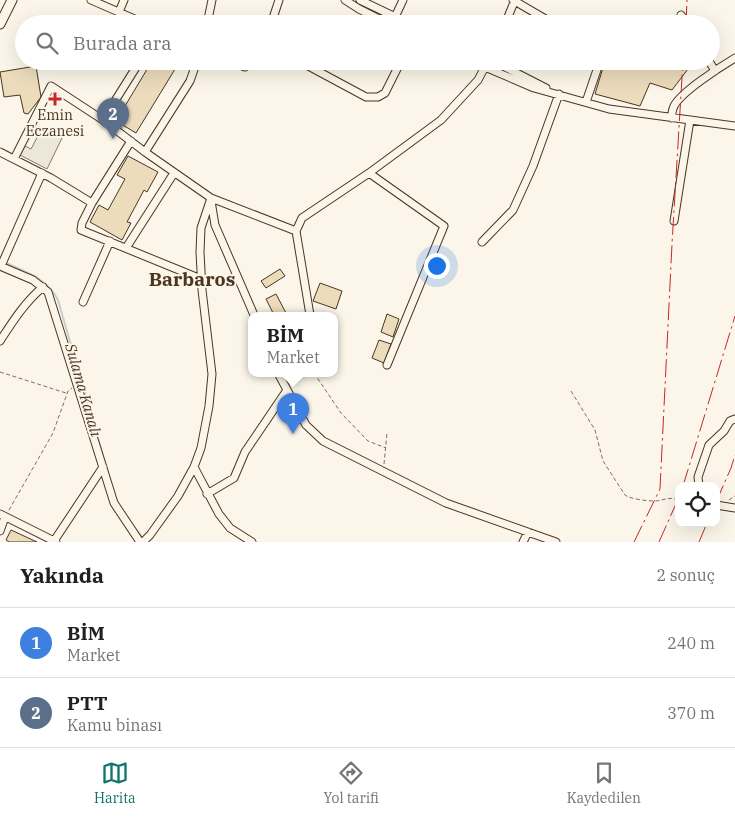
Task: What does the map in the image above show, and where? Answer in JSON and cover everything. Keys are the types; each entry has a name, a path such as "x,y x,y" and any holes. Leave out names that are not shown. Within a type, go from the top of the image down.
{"main road":[{"path":"0,24 12,0"}],"street":[{"path":"91,0 126,15"},
{"path":"119,12 124,0"},
{"path":"208,15 212,0"},
{"path":"274,15 279,0"},
{"path":"345,0 371,15"},
{"path":"360,0 391,15"},
{"path":"396,15 403,0"},
{"path":"508,15 514,0 539,15"},
{"path":"720,68 735,58"},
{"path":"104,120 135,70"},
{"path":"145,152 190,81 194,70"},
{"path":"317,70 370,98 378,98 385,93 396,70"},
{"path":"310,312 296,231 302,218 369,173 441,120 478,80 483,70"},
{"path":"498,70 534,88 609,109 735,126"},
{"path":"511,70 558,94"},
{"path":"586,102 597,70"},
{"path":"671,118 673,107 678,100 715,71"},
{"path":"14,159 51,86 104,120 145,152 211,198 296,231"},
{"path":"482,242 513,210 533,166 558,94"},
{"path":"674,221 690,120"},
{"path":"131,141 92,203 82,223 82,230 201,279"},
{"path":"0,152 42,173 92,203"},
{"path":"42,173 3,260 48,292 114,502 142,542 150,535 178,496 194,467 201,448 209,406 212,374 201,279 200,252 202,228 211,198"},
{"path":"126,248 174,173"},
{"path":"369,173 444,226 387,365"},
{"path":"211,198 216,225 253,312"},
{"path":"83,302 110,241"},
{"path":"0,341 17,314 32,296 43,287"},
{"path":"280,377 306,425 323,441 446,503 528,532 544,540 556,542"},
{"path":"207,494 234,478 246,452 287,390"},
{"path":"699,482 698,477 710,445 724,431 730,421 735,419"},
{"path":"0,531 3,516 55,541 102,467"},
{"path":"194,467 219,514 230,528 252,542"},
{"path":"720,506 735,508"},
{"path":"523,542 528,532"}],"path":[{"path":"0,372 67,394"},
{"path":"317,377 341,413 368,441 386,448"},
{"path":"3,516 53,432 68,391 77,385"},
{"path":"572,391 595,430 597,444 603,461 625,494 630,498 654,501 671,497 675,498"},
{"path":"384,472 387,434"}],"shaded area":[{"path":"42,128 62,138 47,169 20,155 25,146 31,149"}],"building":[{"path":"15,70 37,70 41,97 28,114 24,113 20,95 4,97 0,72"},
{"path":"147,70 174,70 136,133 116,121"},
{"path":"602,70 687,70 672,90 650,83 640,106 595,94"},
{"path":"128,156 158,172 147,192 144,190 127,222 131,223 122,240 90,222 99,205 108,210 125,179 117,175"},
{"path":"280,269 285,276 266,288 261,281"},
{"path":"320,283 342,291 336,309 313,301"},
{"path":"276,294 285,312 272,312 266,299"},
{"path":"387,314 399,319 393,337 381,332"},
{"path":"379,340 391,344 384,363 372,358"},
{"path":"11,530 37,542 9,542 6,540"}],"waterway":[{"name":"Sulama Kanalı","path":"4,262 42,281 58,300 110,480"},
{"name":"Sulama Kanalı","path":"135,528 143,538"}],"power":[{"path":"686,15 687,0"},
{"path":"634,542 660,489 682,70"},
{"path":"684,482 735,316"},
{"path":"720,493 735,455"},
{"path":"659,542 675,506"},
{"path":"699,542 705,527"}],"place":[{"name":"Emin Eczanesi","path":"55,99"},
{"name":"PTT","path":"113,139"},
{"name":"BİM","path":"293,434"}],"district":[{"name":"Barbaros","path":"192,279"}]}
